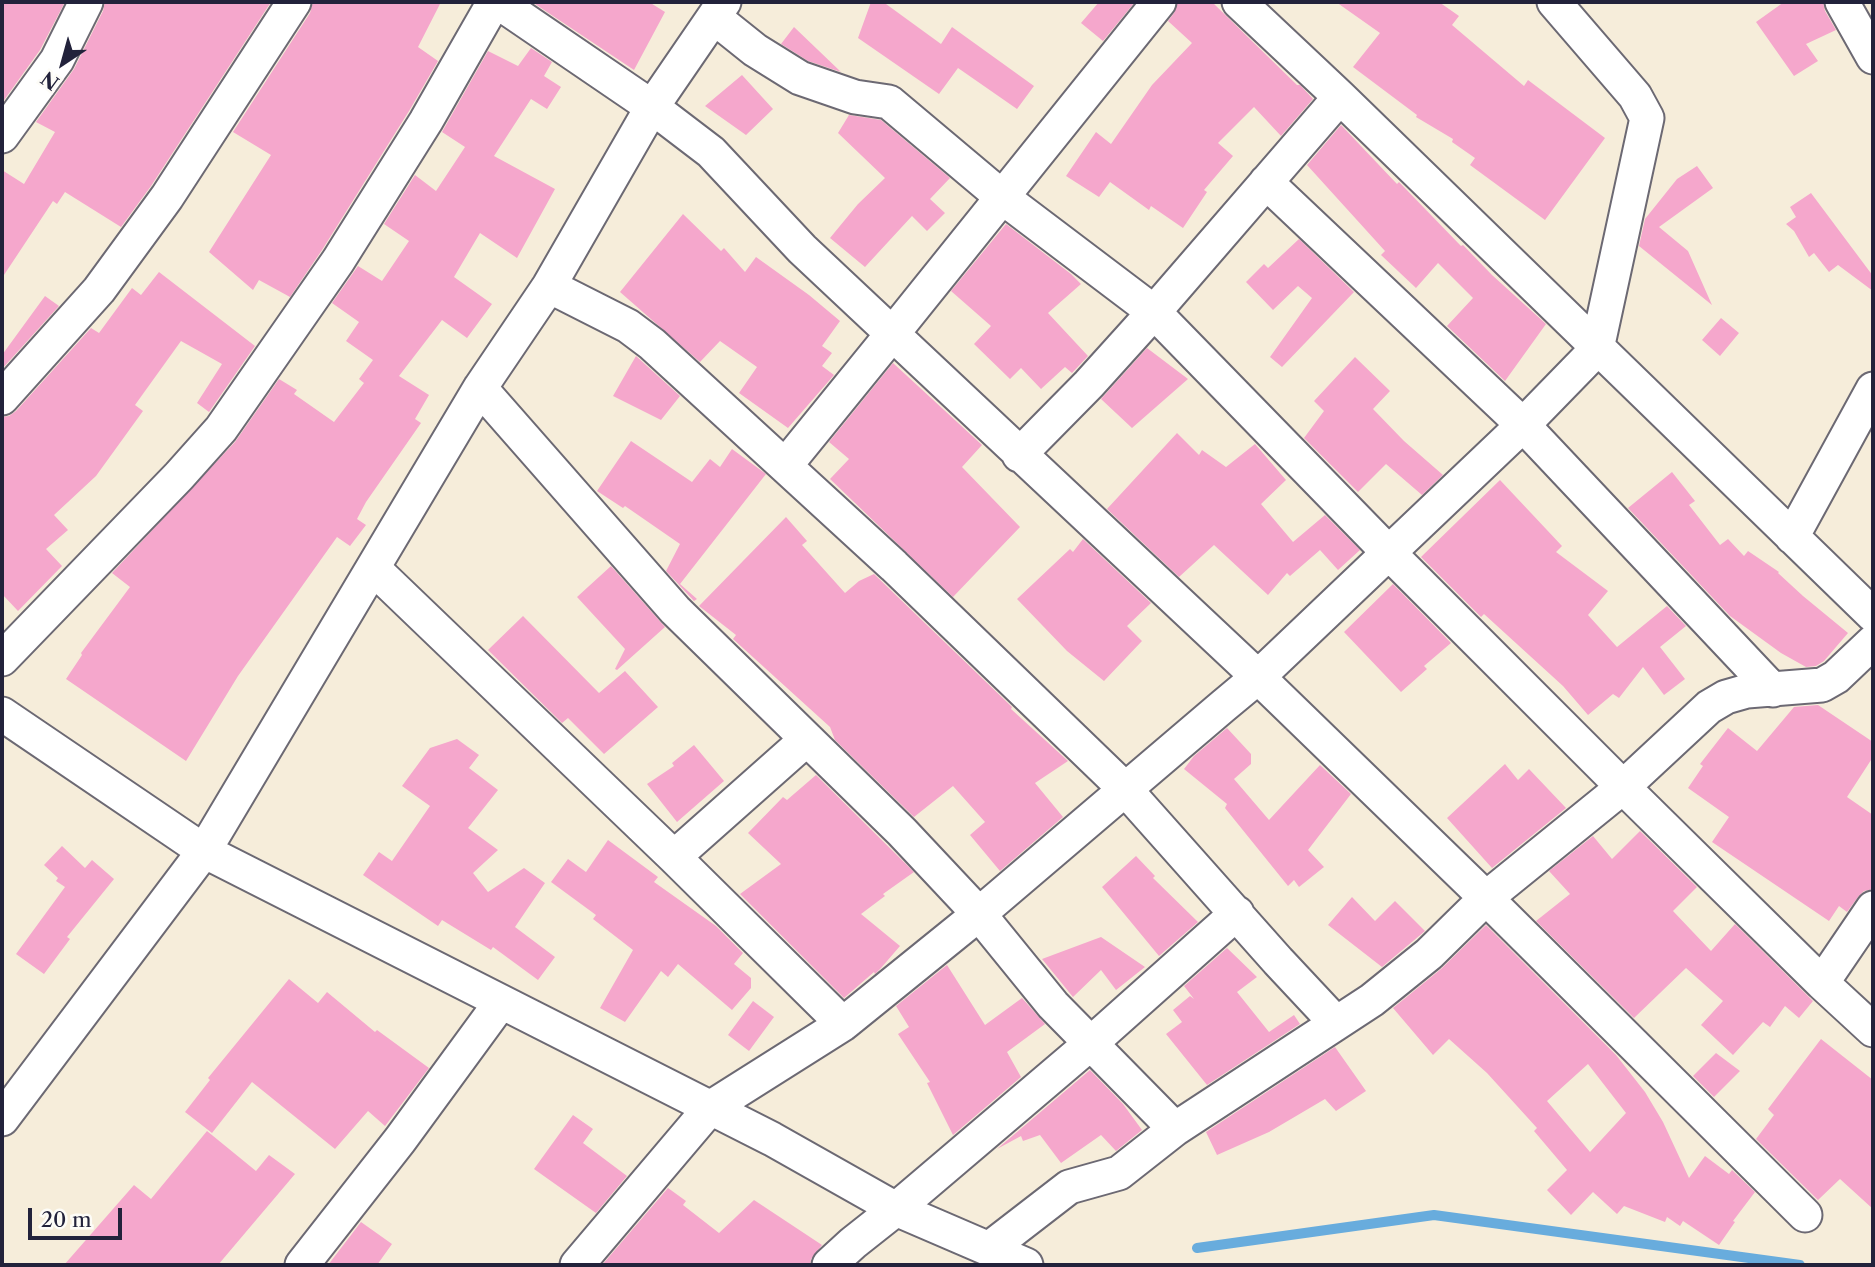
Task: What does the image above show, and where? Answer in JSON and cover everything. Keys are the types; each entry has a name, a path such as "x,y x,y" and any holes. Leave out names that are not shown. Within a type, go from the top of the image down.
{"street":[{"path":"2,136 57,60 86,2"},
{"path":"2,398 99,290 167,197 294,2"},
{"path":"2,659 179,477 221,429 338,261 426,121 496,2 652,107 711,152 802,249 1258,677 1486,898 1805,1215"},
{"path":"785,466 1158,2"},
{"path":"1239,2 1873,615"},
{"path":"577,1265 710,1108 843,1024 979,914 1258,677 1523,425 1597,349 1647,118 1635,96 1554,2"},
{"path":"1842,2 1873,57"},
{"path":"2,1119 204,851 480,388 549,286 652,107 720,10 755,50 800,78 855,97 889,102 1002,197 1154,312 1623,788 1873,1030"},
{"path":"1019,455 1089,384 1154,312 1340,97"},
{"path":"1266,182 1523,425 1773,690"},
{"path":"549,286 628,326 652,344 894,566 1125,789 1336,1023"},
{"path":"480,388 675,610 902,832 979,914 1053,1005 1175,1129"},
{"path":"1792,537 1873,389"},
{"path":"373,568 674,857 843,1024"},
{"path":"990,1248 1069,1187 1119,1173 1175,1129 1372,1000 1429,954 1486,898 1623,788 1709,707 1726,697 1747,691 1822,685 1836,677 1873,642"},
{"path":"2,714 204,851 772,1139 896,1209 1026,1265"},
{"path":"674,857 807,739"},
{"path":"1822,983 1873,908"},
{"path":"829,1265 1090,1044 1237,913"},
{"path":"302,1265 400,1140 501,1002"}],"building":[{"path":"2,2 65,2 40,50 2,103"},
{"path":"105,2 271,2 151,186 121,227 65,192 57,204 53,201 2,278 2,170 24,184 55,132 36,122 74,69"},
{"path":"313,2 441,2 418,47 438,61 322,250 290,297 259,280 253,290 209,252 271,155 233,132 310,13"},
{"path":"532,2 649,2 665,12 634,70"},
{"path":"871,2 886,4 941,44 952,27 1034,86 1017,109 958,68 939,94 858,38"},
{"path":"1099,2 1135,2 1103,41 1081,23"},
{"path":"1178,2 1212,2 1313,99 1281,136 1254,107 1218,143 1233,156 1204,190 1207,192 1183,228 1151,206 1149,210 1110,182 1099,197 1066,176 1096,132 1111,144 1152,85 1192,43 1168,21"},
{"path":"1336,2 1439,2 1459,16 1452,25 1524,86 1528,80 1605,138 1545,220 1470,165 1475,158 1452,142 1453,139 1416,117 1417,115 1353,67 1380,33"},
{"path":"1784,2 1823,2 1836,30 1806,44 1818,61 1794,76 1756,22"},
{"path":"794,27 841,72 808,61 781,44"},
{"path":"531,48 552,62 544,76 561,87 547,109 531,99 494,156 555,189 517,258 480,233 454,277 492,304 467,338 442,320 399,376 429,395 415,419 421,423 357,519 366,525 350,546 337,537 238,676 186,761 66,679 81,653 130,587 112,573 235,442 279,379 297,390 294,394 334,422 364,383 359,379 373,360 346,341 359,322 332,303 358,266 382,281 409,241 384,224 415,175 436,191 465,147 442,132 488,51 518,66"},
{"path":"742,75 773,109 746,135 705,106"},
{"path":"849,115 881,120 950,178 930,199 945,213 927,231 912,216 865,267 830,238 858,204 885,178 838,133"},
{"path":"1341,125 1397,184 1399,182 1461,246 1546,324 1505,381 1447,326 1473,298 1438,263 1416,288 1381,255 1385,251 1307,165"},
{"path":"1697,166 1713,188 1659,227 1688,251 1712,305 1639,246 1645,219 1677,179"},
{"path":"1811,193 1873,276 1873,291 1838,265 1829,272 1814,253 1809,257 1794,231 1786,224 1796,217 1790,207"},
{"path":"683,214 721,251 724,248 745,272 756,257 840,321 822,346 832,353 822,366 834,375 788,428 739,393 757,367 720,341 700,362 620,292"},
{"path":"1006,224 1081,284 1048,313 1088,356 1072,373 1065,367 1041,389 1021,368 1010,379 974,344 991,326 951,291"},
{"path":"1299,239 1354,292 1282,367 1270,357 1312,298 1298,286 1273,310 1246,282 1264,264 1268,268"},
{"path":"159,272 255,346 209,412 197,403 222,364 181,341 135,405 143,411 96,476 54,515 68,530 46,549 62,566 18,611 2,594 2,417 16,411 91,328 99,333 132,288 141,295"},
{"path":"45,296 59,306 2,369 2,355"},
{"path":"1721,318 1739,333 1720,356 1702,340"},
{"path":"1147,348 1188,379 1132,428 1101,399"},
{"path":"636,356 680,396 661,420 613,396"},
{"path":"1355,357 1390,391 1373,409 1443,475 1422,495 1386,464 1358,492 1304,438 1324,411 1314,401"},
{"path":"893,363 982,445 962,467 1020,527 953,597 830,479 849,459 829,442"},
{"path":"1177,433 1199,455 1202,450 1226,467 1255,444 1286,480 1261,504 1293,542 1325,515 1360,550 1338,570 1320,550 1290,576 1287,573 1268,595 1214,545 1179,577 1107,509"},
{"path":"631,441 692,482 710,459 720,467 732,449 766,474 680,584 697,599 694,601 666,571 680,544 625,506 623,508 597,491"},
{"path":"1672,472 1695,501 1689,505 1720,545 1728,539 1744,556 1748,551 1779,572 1848,633 1824,661 1816,666 1806,667 1781,653 1730,616 1628,508"},
{"path":"1500,480 1562,546 1556,552 1608,591 1588,615 1617,647 1667,606 1686,626 1660,647 1685,679 1664,695 1643,667 1619,698 1613,694 1588,715 1563,686 1484,614 1481,617 1421,557"},
{"path":"786,517 807,541 802,545 845,593 859,581 874,574 1012,707 1011,709 1068,761 1035,783 1063,817 1000,871 970,835 985,822 953,786 914,817 835,740 830,727 733,639 736,635 699,606"},
{"path":"1083,539 1151,603 1127,626 1142,641 1104,681 1067,651 1017,599 1070,549 1073,552"},
{"path":"611,566 665,627 617,670 615,669 625,649 577,597"},
{"path":"1393,584 1451,643 1424,666 1427,669 1401,692 1344,632"},
{"path":"523,616 599,693 625,671 658,707 604,754 568,718 562,723 488,650"},
{"path":"1818,705 1873,742 1873,757 1847,797 1873,815 1873,889 1864,891 1847,912 1839,906 1829,921 1712,842 1729,817 1688,788 1703,766 1700,764 1728,728 1757,751 1794,707"},
{"path":"1227,728 1251,754 1251,764 1234,779 1269,820 1320,765 1351,794 1308,850 1324,867 1299,887 1294,880 1288,886 1225,808 1227,804 1184,769 1194,756"},
{"path":"457,739 479,755 469,768 498,790 468,828 498,850 473,873 488,892 524,868 545,883 515,927 555,957 538,980 493,947 491,950 442,920 438,926 363,875 379,852 392,861 430,806 402,786 430,748"},
{"path":"694,745 724,781 677,822 647,784 674,766 672,763"},
{"path":"1505,764 1518,780 1529,769 1566,808 1492,868 1447,818"},
{"path":"816,775 914,872 861,914 900,946 875,974 874,972 844,998 740,894 781,864 748,833 783,797 787,800"},
{"path":"1640,831 1697,887 1673,911 1711,951 1735,924 1813,1001 1799,1018 1785,1006 1770,1027 1763,1022 1733,1055 1701,1025 1723,1001 1686,968 1634,1018 1536,921 1570,894 1549,871 1593,836 1612,859"},
{"path":"608,840 658,877 654,882 716,926 743,953 734,964 751,978 751,988 732,1010 678,964 668,977 661,971 625,1022 600,1008 633,950 593,919 596,915 551,882 568,859 586,872"},
{"path":"62,846 85,868 92,860 114,879 67,937 70,939 44,974 16,954 65,887 56,881 58,878 44,865"},
{"path":"1136,856 1155,876 1153,878 1198,922 1159,956 1102,887"},
{"path":"1352,897 1375,921 1395,901 1425,931 1382,967 1328,925"},
{"path":"1486,925 1616,1055 1645,1092 1663,1122 1689,1178 1705,1156 1729,1174 1732,1170 1755,1192 1719,1245 1683,1221 1680,1226 1667,1217 1665,1222 1624,1206 1617,1214 1593,1192 1571,1215 1547,1190 1567,1170 1534,1131 1537,1128 1487,1073 1449,1039 1433,1055 1393,1008 1441,969","holes":["1588,1064 1626,1113 1590,1152 1547,1101"]},
{"path":"1101,937 1145,967 1116,990 1101,970 1073,997 1042,959"},
{"path":"1227,948 1257,977 1237,992 1269,1032 1294,1015 1300,1024 1207,1085 1166,1034 1182,1022 1173,1010 1190,996 1194,999 1184,986"},
{"path":"947,965 985,1025 1022,998 1045,1024 1007,1052 1021,1077 953,1135 927,1083 930,1082 898,1034 909,1027 896,1006"},
{"path":"289,979 318,1003 327,992 375,1032 377,1030 429,1068 385,1126 368,1111 335,1149 252,1082 212,1133 185,1112 210,1080 208,1078"},
{"path":"753,1001 774,1017 749,1051 728,1035"},
{"path":"1821,1039 1873,1080 1873,1209 1840,1179 1818,1200 1756,1139 1774,1115 1768,1109"},
{"path":"1335,1047 1366,1091 1336,1111 1325,1099 1269,1132 1217,1155 1206,1132"},
{"path":"1716,1053 1740,1071 1714,1097 1693,1076"},
{"path":"1090,1070 1123,1104 1142,1130 1116,1151 1101,1135 1061,1163 1040,1135 1023,1141 1021,1136 997,1149"},
{"path":"573,1115 593,1129 583,1143 627,1176 596,1213 534,1169"},
{"path":"207,1131 256,1171 269,1155 295,1174 218,1265 64,1265 134,1185 151,1199"},
{"path":"668,1188 686,1201 683,1205 719,1233 754,1200 822,1245 811,1259 810,1265 602,1265"},
{"path":"361,1222 392,1244 377,1265 328,1265"}],"waterway":[{"path":"1197,1248 1434,1215 1800,1265"}]}
